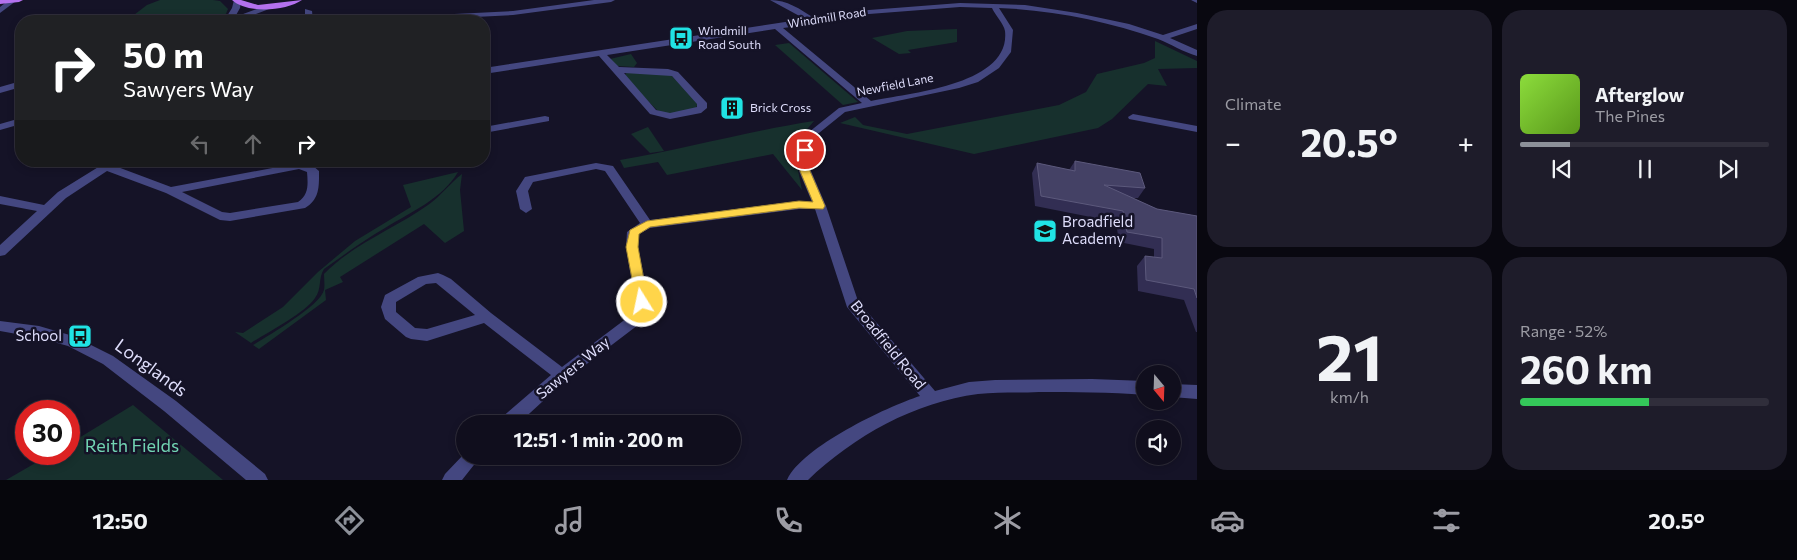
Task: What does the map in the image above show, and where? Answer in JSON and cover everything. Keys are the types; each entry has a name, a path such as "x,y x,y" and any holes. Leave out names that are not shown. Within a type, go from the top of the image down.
{"main road":[{"path":"0,2 15,0"},
{"path":"236,0 248,6 273,6 298,0"}],"street":[{"path":"0,11 15,0"},
{"path":"232,15 236,8 236,0"},
{"path":"473,15 513,13 611,0"},
{"path":"774,0 797,10 814,22"},
{"path":"908,0 918,7"},
{"path":"247,15 273,6"},
{"name":"Windmill Road","path":"490,70 776,26 814,22 869,12 918,7 994,6 1077,15 1126,26 1164,38 1197,53"},
{"name":"Newfield Lane","path":"820,206 805,171 805,150 809,136 842,110 956,86 975,80 996,66 1007,52 1009,30 994,6"},
{"path":"308,11 308,15"},
{"path":"776,26 868,103"},
{"path":"1164,38 1197,26"},
{"path":"602,54 653,112 670,116 698,111 702,108 702,103 675,74 668,72 617,70"},
{"path":"0,90 15,86"},
{"path":"1176,113 1183,126"},
{"path":"490,129 545,118"},
{"path":"1133,118 1197,129"},
{"path":"0,126 15,122"},
{"path":"526,209 522,190 529,179 596,166 609,168 647,224 799,204 820,206"},
{"path":"0,252 62,195 107,167"},
{"path":"118,167 220,216 241,217 301,205 307,202 313,193 313,171 304,167"},
{"path":"170,191 294,167"},
{"path":"0,200 46,209"},
{"name":"Broadfield Road","path":"820,206 852,303 931,398"},
{"name":"Sawyers Way","path":"516,415 562,375 633,321 642,302 632,247 634,232 647,224"},
{"path":"486,316 427,335 411,334 390,314 388,307 390,299 401,291 423,280 438,278 446,282 486,316 562,375"},
{"name":"Longlands","path":"0,326 39,332 73,342 108,360 170,406 259,480"},
{"name":"Broadfield Road","path":"796,480 811,464 864,427 931,398 991,386 1080,385 1136,388"},
{"path":"1181,391 1197,392"},
{"path":"451,480 465,465"}],"green space":[{"path":"160,0 213,0 220,1 228,9 225,15 134,15 147,5"},
{"path":"957,29 957,42 908,50 911,53 899,54 872,38 907,31"},
{"path":"1155,41 1197,61 1197,68 1158,69 1167,86 1148,84 1112,119 1098,128 974,154 840,123 855,117 863,125 907,134 1059,105 1086,92 1097,74 1144,63 1155,58"},
{"path":"789,43 858,102 843,105 775,45"},
{"path":"631,54 637,63 634,67 617,66 610,59"},
{"path":"627,72 671,75 698,103 696,108 664,114 657,110 624,77"},
{"path":"814,121 793,146 802,190 773,154 667,175 658,162 624,168 620,160 765,130"},
{"path":"648,127 664,151 650,153 631,134"},
{"path":"458,172 444,190 435,197 369,238 324,269 317,295 310,304 295,316 251,343 235,332 243,333 283,307 318,272 355,241 411,207 403,185"},
{"path":"462,174 460,190 464,231 445,243 424,224 340,277 343,282 325,290 326,300 259,349 253,345 293,320 320,297 324,290 324,274 335,263 361,245 428,205"},
{"name":"Reith Fields","path":"133,405 223,480 6,480 32,465 80,465 80,437"}],"building":[{"path":"1075,161 1140,173 1145,188 1104,185 1157,209 1197,216 1197,298 1194,289 1146,280 1145,256 1162,258 1162,238 1127,232 1123,211 1041,196 1037,163 1075,171"}],"place":[{"name":"Windmill Road South","path":"681,38"},
{"name":"Brick Cross","path":"732,108"},
{"name":"Broadfield Academy","path":"1045,231"},
{"name":"School","path":"80,336"}],"route":[{"path":"642,302 632,247 634,232 647,224 799,204 820,206 805,171 805,150"}]}
